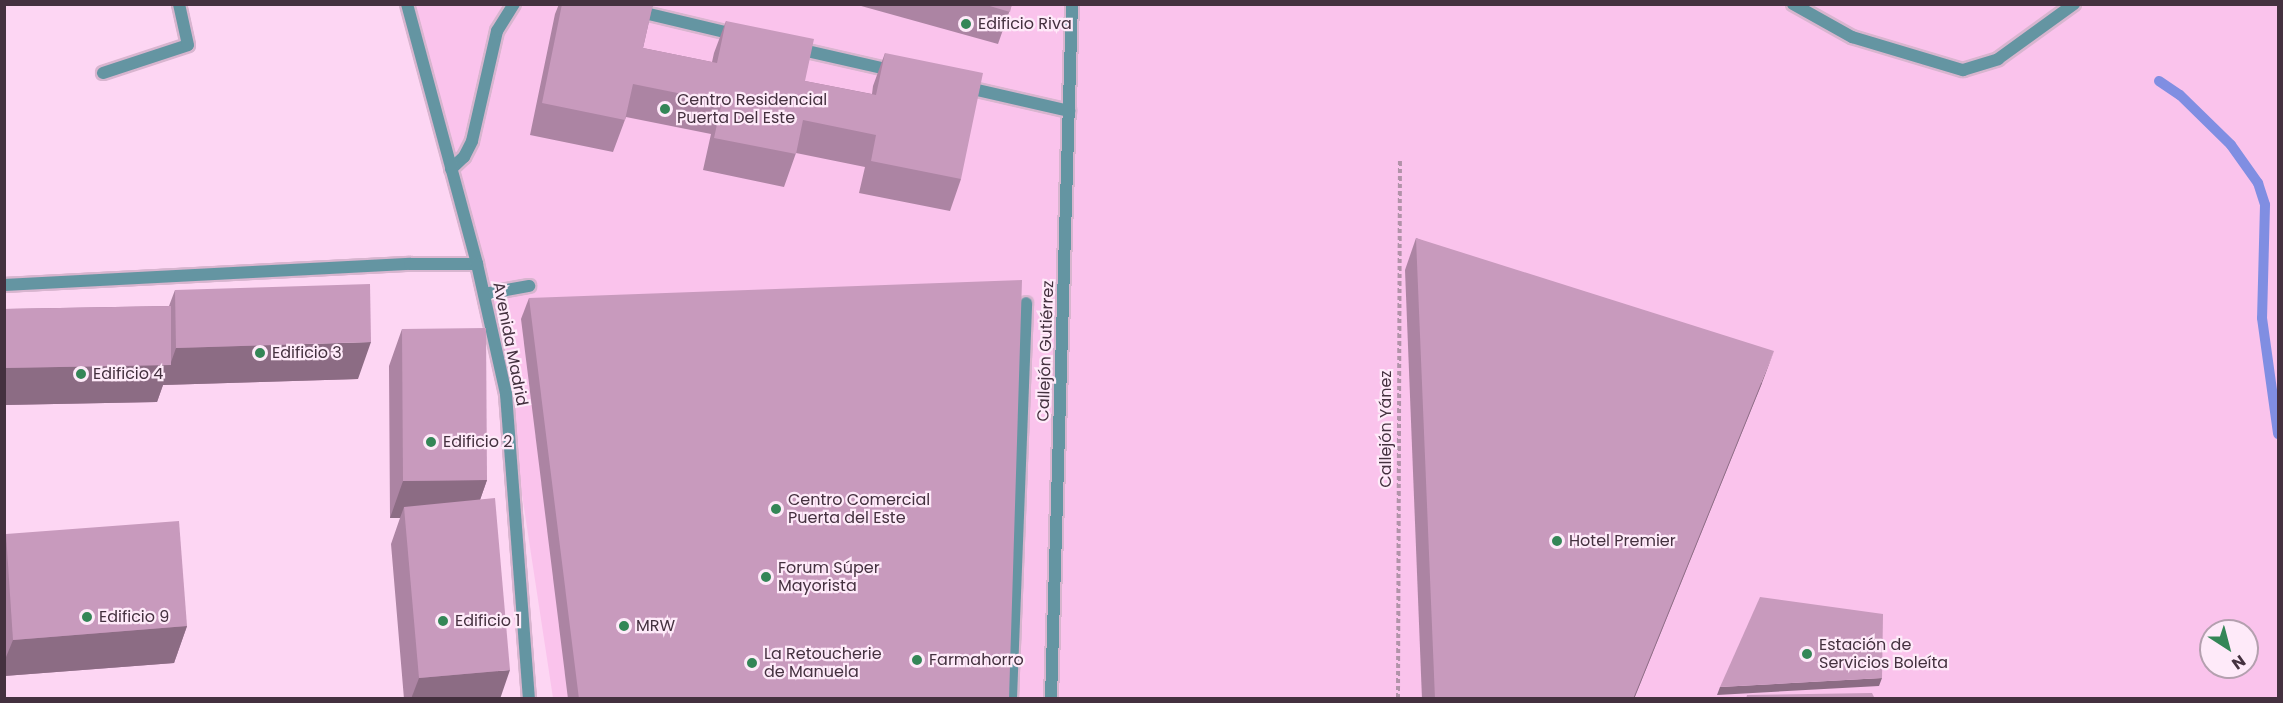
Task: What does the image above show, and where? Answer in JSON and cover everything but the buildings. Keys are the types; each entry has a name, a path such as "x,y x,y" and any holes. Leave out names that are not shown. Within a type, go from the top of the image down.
{"street":[{"path":"103,72 188,45 179,4"},
{"name":"Avenida Madrid","path":"407,4 477,264 506,394 529,699"},
{"path":"451,169 464,157 472,141 496,31 513,4"},
{"path":"606,4 755,39"},
{"name":"Callejón Gutiérrez","path":"1051,699 1072,4"},
{"path":"1793,4 1852,37 1963,70 1998,59 2074,4"},
{"path":"789,47 914,76"},
{"path":"948,84 1069,111"},
{"path":"4,285 410,264 477,264"},
{"path":"484,294 529,286"},
{"path":"1011,699 1026,303"}],"path":[{"name":"Callejón Yánez","path":"1398,699 1400,159"}],"shaded area":[{"path":"411,5 2278,5 2278,698 553,698 519,475"}],"waterway":[{"path":"2159,81 2180,95 2231,145 2258,183 2265,205 2262,318 2278,434"}],"place":[{"name":"Edificio Riva","path":"966,24"},
{"name":"Centro Residencial Puerta Del Este","path":"665,109"},
{"name":"Edificio 3","path":"260,353"},
{"name":"Edificio 4","path":"81,374"},
{"name":"Edificio 2","path":"431,442"},
{"name":"Centro Comercial Puerta del Este","path":"776,509"},
{"name":"Hotel Premier","path":"1557,541"},
{"name":"Forum Súper Mayorista","path":"766,577"},
{"name":"Edificio 9","path":"87,617"},
{"name":"Edificio 1","path":"443,621"},
{"name":"MRW","path":"624,626"},
{"name":"Estación de Servicios Boleíta","path":"1807,654"},
{"name":"Farmahorro","path":"917,660"},
{"name":"La Retoucherie de Manuela","path":"752,663"}]}
